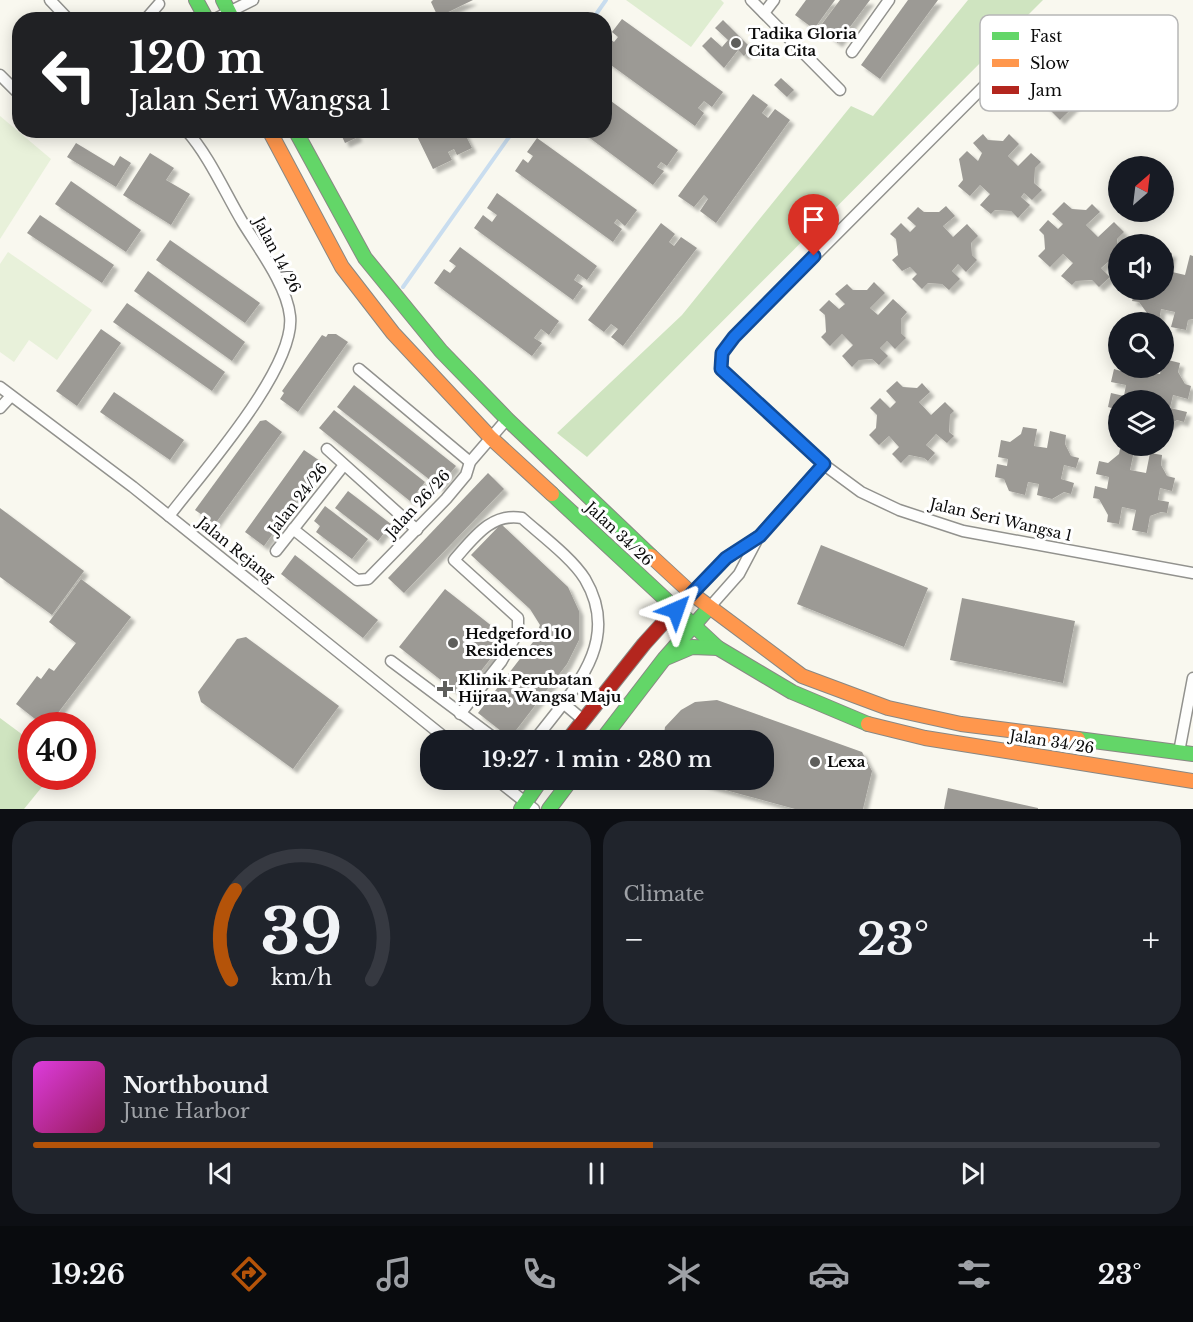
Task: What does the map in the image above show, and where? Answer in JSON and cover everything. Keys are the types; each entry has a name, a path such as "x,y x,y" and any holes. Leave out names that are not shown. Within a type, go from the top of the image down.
{"main road":[{"name":"Jalan 34/26","path":"273,138 342,267 393,333 491,438 718,648 792,692 856,721 924,738 1193,781"},
{"name":"Jalan 34/26","path":"299,138 365,258 441,351 507,419 708,609 802,675 888,708 961,723 1186,753"},
{"path":"643,579 660,609 644,644"},
{"path":"575,730 644,644 691,593"},
{"path":"609,730 664,658 708,609"},
{"path":"664,658 692,647 718,648"},
{"path":"527,807 536,790"},
{"path":"549,809 563,790"}],"street":[{"path":"228,10 253,0"},
{"path":"751,0 840,90"},
{"path":"764,13 774,0"},
{"path":"852,52 889,0"},
{"path":"152,12 159,4"},
{"path":"0,75 12,87"},
{"name":"Jalan Seri Wangsa 1","path":"980,90 734,337 722,353 721,369 824,464 861,492 899,510 945,526 1034,546 1193,573"},
{"name":"Jalan 14/26","path":"169,516 258,399 279,363 291,327 290,314 272,270 193,138"},
{"path":"359,369 470,462"},
{"name":"Jalan Rejang","path":"0,387 169,516 435,730"},
{"path":"0,408 11,396"},
{"name":"Jalan 26/26","path":"293,530 357,580 368,579 417,530 466,475 470,462 507,419"},
{"path":"327,449 417,530"},
{"path":"708,609 739,574 760,536 824,464"},
{"name":"Jalan 24/26","path":"276,551 344,465"},
{"path":"460,714 501,662 518,632 518,618 454,560 489,524 509,515 522,518 584,579 600,618 596,646 585,674 542,730"},
{"path":"691,593 726,558 760,536"},
{"path":"391,661 483,730"},
{"path":"1186,753 1193,678"},
{"path":"563,703 582,720"},
{"path":"508,790 527,807"}],"green space":[{"path":"626,0 721,0 724,3 691,47"},
{"path":"968,0 1043,0 1028,15 980,15 980,63 587,457 557,433 682,315 851,106 873,116"},
{"path":"0,116 12,126 12,138 26,138 51,159 0,239"},
{"path":"8,252 92,310 57,360 29,340 14,362 0,352 0,264"},
{"path":"0,718 18,731 18,790 39,790 24,809 0,809"}],"building":[{"path":"433,0 473,0 448,12 436,12 431,2"},
{"path":"806,0 835,0 814,29 795,15"},
{"path":"840,0 870,0 838,43 819,28"},
{"path":"908,0 938,0 880,79 861,65"},
{"path":"622,19 723,92 712,107 704,101 698,108 704,113 695,126 612,66 612,41 614,42 618,37 612,32"},
{"name":"Tadika Gloria Cita Cita","path":"723,20 751,48 744,56 738,50 724,68 702,46 711,37 722,47 728,40 715,28"},
{"path":"781,78 794,90 787,97 774,85"},
{"path":"753,94 768,105 762,113 768,118 775,109 790,120 716,223 700,211 708,199 704,195 694,207 678,196"},
{"path":"612,102 678,150 667,166 661,162 657,167 664,171 653,185 590,138 612,138"},
{"path":"1051,111 1069,111 1060,120"},
{"path":"983,134 988,140 1003,141 1009,134 1019,144 1008,156 1018,166 1031,153 1041,162 1035,168 1034,183 1042,190 1032,200 1024,193 1021,197 1030,205 1018,218 1011,211 995,210 991,214 980,205 990,194 980,185 970,196 958,186 963,180 959,159 967,151 978,161 982,153 973,143"},
{"path":"343,138 356,138 345,143"},
{"path":"418,138 467,138 472,148 457,155 454,149 448,152 452,160 433,169"},
{"path":"537,138 637,210 625,226 617,219 614,223 622,229 613,242 515,171 523,159 528,163 533,156 527,152"},
{"path":"76,143 114,166 120,156 131,163 116,187 67,157"},
{"path":"150,153 174,168 166,180 190,194 171,225 123,195"},
{"path":"71,181 141,230 126,252 55,204"},
{"path":"497,193 597,266 587,280 578,274 574,280 583,286 573,300 474,228 483,215 492,222 497,215 487,208"},
{"path":"1064,202 1072,209 1086,210 1092,204 1100,212 1086,225 1098,237 1114,222 1124,232 1108,234 1108,262 1101,268 1108,275 1108,279 1099,287 1092,280 1076,281 1072,285 1061,276 1073,263 1063,254 1050,267 1038,256 1045,249 1044,235 1039,230 1048,220 1058,229 1063,224 1052,214"},
{"path":"946,206 955,216 943,226 953,237 967,224 978,236 971,243 972,255 977,260 966,272 958,264 952,271 960,279 949,290 942,284 928,283 922,289 912,279 917,274 910,267 902,271 892,260 898,255 896,239 890,234 901,223 910,232 916,226 907,218 918,207 924,212 939,212"},
{"path":"40,215 114,265 102,283 27,233"},
{"path":"661,223 675,234 669,242 674,246 681,237 697,248 623,346 611,337 618,329 611,324 604,332 588,320"},
{"path":"170,240 260,303 245,323 156,260"},
{"path":"460,247 559,321 549,335 541,329 534,338 542,343 532,356 434,283 444,269 450,273 456,266 449,261"},
{"path":"1190,255 1193,256 1193,319 1188,320 1186,330 1174,328 1175,312 1161,309 1161,312 1146,312 1139,302 1132,301 1174,300 1174,272 1185,275"},
{"path":"148,271 245,342 232,361 134,291"},
{"path":"874,282 885,293 870,308 878,315 893,299 907,312 901,319 901,333 906,338 895,349 887,341 880,348 888,356 879,365 872,359 859,360 852,367 842,356 853,345 842,334 830,346 821,337 826,332 825,315 819,310 829,300 839,309 845,304 835,294 847,284 853,290 867,290"},
{"path":"127,303 225,372 212,391 113,322"},
{"path":"101,329 121,343 77,406 56,391"},
{"path":"328,334 336,334 348,342 298,412 280,399 284,393 282,391 322,335 326,337"},
{"path":"1174,362 1180,363 1178,372 1185,384 1191,386 1188,399 1174,395 1174,390 1125,390 1126,385 1111,382 1112,378 1174,378"},
{"path":"897,381 903,387 917,388 922,383 930,392 919,402 931,415 945,402 954,411 950,415 949,432 954,436 947,443 936,434 926,445 935,453 928,461 909,455 901,463 892,454 899,447 889,436 879,445 869,435 876,428 877,415 870,408 880,398 890,408 896,402 886,391"},
{"path":"354,385 456,466 439,487 337,407"},
{"path":"114,392 184,440 170,460 100,412"},
{"path":"1174,409 1187,412 1184,422 1177,420 1174,422"},
{"path":"334,410 425,482 410,501 319,428"},
{"path":"266,420 282,432 215,524 195,510 260,421"},
{"path":"1023,427 1037,429 1034,446 1047,448 1050,431 1066,435 1065,444 1071,456 1079,458 1076,468 1064,465 1061,479 1074,483 1071,494 1064,492 1052,499 1037,495 1039,484 1028,482 1025,495 1009,491 1004,479 995,477 997,464 1007,466 1008,459 998,457 1001,440 1010,442 1021,434"},
{"path":"304,450 320,461 317,467 319,469 264,546 245,532"},
{"path":"1117,456 1133,456 1130,470 1146,473 1149,456 1162,456 1161,465 1167,476 1175,478 1172,491 1160,488 1158,500 1169,502 1167,513 1161,512 1150,516 1147,533 1132,530 1136,510 1122,507 1119,524 1107,522 1108,515 1099,499 1093,498 1095,486 1107,489 1109,477 1096,474 1099,461 1108,463"},
{"path":"488,473 504,489 404,593 388,578"},
{"path":"348,491 391,524 378,541 335,508"},
{"path":"325,506 368,539 352,559 316,532 320,526 314,521"},
{"path":"0,508 84,571 52,615 0,577"},
{"path":"501,524 568,587 579,611 579,640 567,664 516,730 500,730 478,713 533,642 540,625 530,609 471,555"},
{"path":"821,545 928,588 904,647 797,604"},
{"path":"295,555 378,620 363,638 281,574"},
{"path":"81,579 131,617 59,712 26,712 16,704 37,676 41,679 49,668 54,671 76,643 49,622"},
{"name":"Hedgeford 10 Residences","path":"445,589 507,638 461,696 399,647"},
{"path":"962,598 1075,621 1063,683 950,660"},
{"path":"246,637 339,706 293,769 201,702 198,692 237,639"},
{"name":"Lexa","path":"717,700 862,752 872,771 863,809 795,809 725,790 774,790 774,730 665,730 681,710 695,702"},
{"path":"948,788 1038,808 1038,809 944,809"}],"waterway":[{"path":"598,12 606,0"},
{"path":"403,287 508,138"}],"traffic: fast":[{"path":"196,0 203,12"},
{"path":"223,0 229,12"},
{"path":"299,138 365,258 441,351 507,419 651,556"},
{"path":"552,494 718,648 792,692 868,724"},
{"path":"609,730 664,659 708,609"},
{"path":"666,658 692,647 718,648"},
{"path":"1078,739 1193,754"},
{"path":"521,809 534,790"},
{"path":"549,809 563,790"}],"traffic: slow":[{"path":"273,138 342,267 393,333 491,438 552,494"},
{"path":"651,556 691,593 802,676 888,708 961,724 1078,739"},
{"path":"868,724 925,738 1193,781"}],"traffic: jam":[{"path":"576,730 644,644 682,602"}],"place":[{"name":"Tadika Gloria Cita Cita","path":"736,43"},
{"name":"Hedgeford 10 Residences","path":"453,643"},
{"name":"Klinik Perubatan Hijraa, Wangsa Maju","path":"445,689"},
{"name":"Lexa","path":"815,762"}],"route":[{"path":"676,610 726,558 760,536 824,464 721,369 722,353 734,337 814,256"}]}
